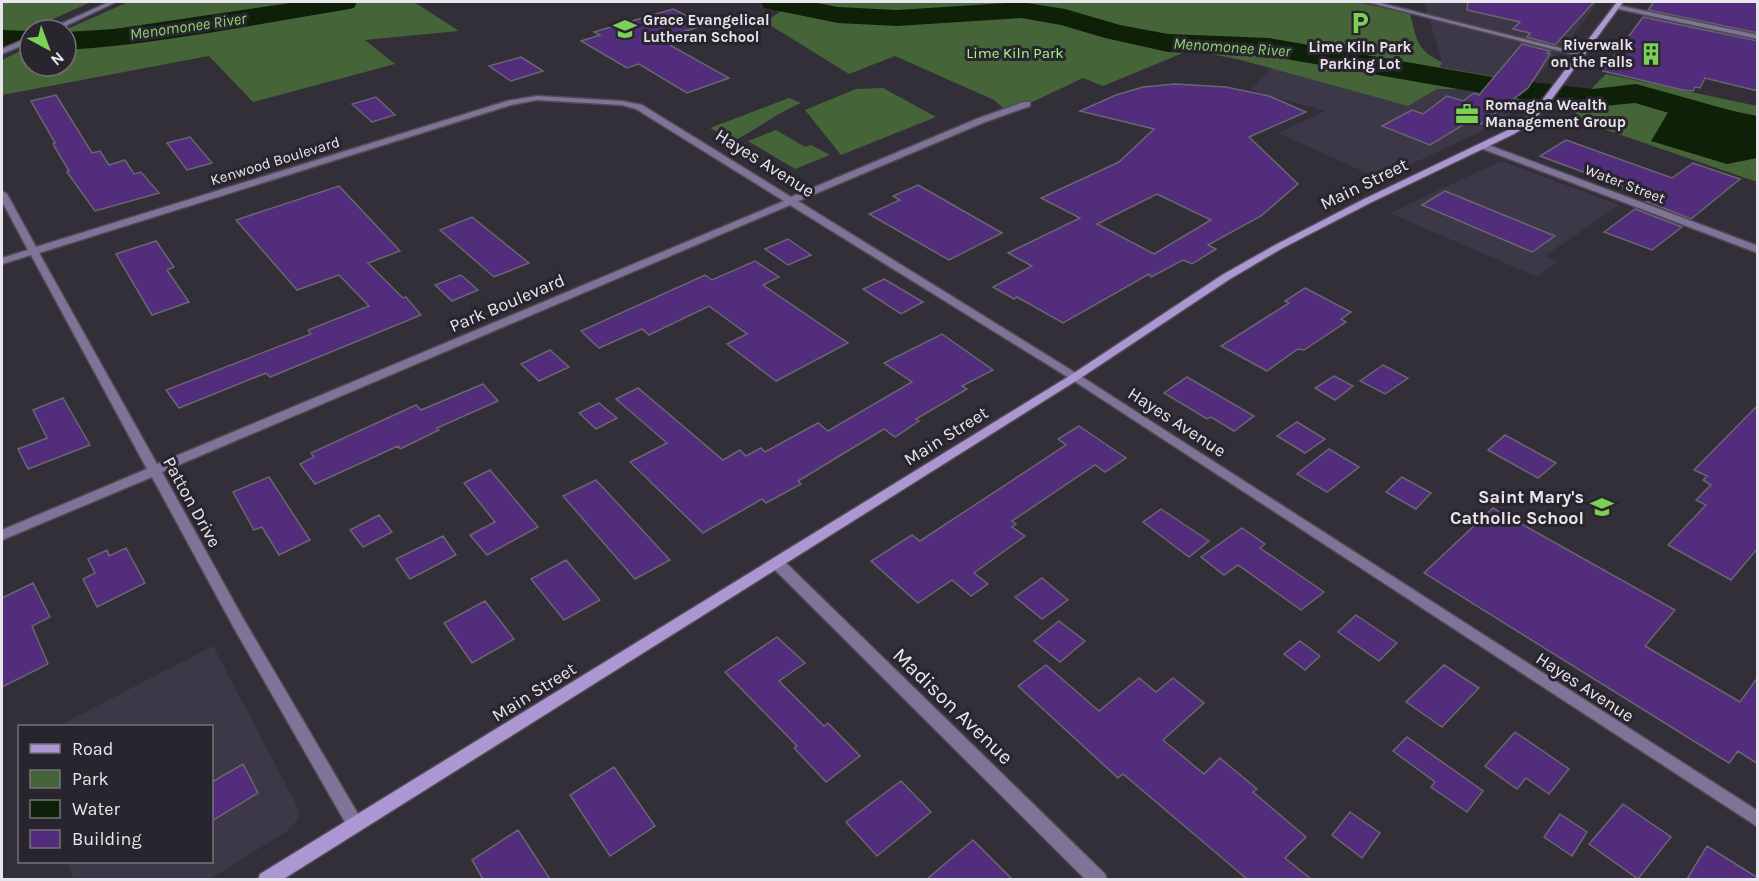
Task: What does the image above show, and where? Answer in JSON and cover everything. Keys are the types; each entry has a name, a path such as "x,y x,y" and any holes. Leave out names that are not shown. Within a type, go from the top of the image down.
{"main road":[{"name":"Main Street","path":"266,879 1075,377 1226,277 1278,247 1511,132 1526,122 1543,105 1618,4"}],"street":[{"path":"78,18 113,2"},
{"path":"1370,2 1580,54"},
{"path":"1618,4 1758,38"},
{"path":"2,52 18,44"},
{"name":"Kenwood Boulevard","path":"2,261 510,103 529,98 559,99"},
{"name":"Hayes Avenue","path":"559,99 634,105 1075,377 1758,820"},
{"name":"Park Boulevard","path":"2,535 1027,104"},
{"name":"Water Street","path":"1483,146 1758,250"},
{"name":"Patton Drive","path":"2,194 239,624 355,824"},
{"name":"Madison Avenue","path":"777,563 1099,879"}],"shaded area":[{"path":"1424,2 1598,2 1573,36 1532,83 1440,67 1442,62"},
{"path":"1271,68 1408,106 1437,89 1461,89 1521,101 1507,117 1494,125 1380,179 1278,133 1325,111 1251,90"},
{"path":"1501,161 1619,205 1545,256 1557,262 1537,277 1390,213"},
{"path":"213,646 296,804 299,818 287,831 210,879 73,879 67,863 213,863 213,725 60,725"}],"green space":[{"path":"2,2 91,2 55,18 18,18 18,35 2,42"},
{"path":"128,2 414,2 459,31 365,40 395,64 253,102 209,56 2,95 2,60 18,52 18,78 78,78 78,24"},
{"name":"Lime Kiln Park","path":"794,2 1357,2 1410,14 1419,44 1427,54 1442,62 1440,67 1532,83 1521,101 1461,89 1437,89 1408,106 1241,60 1190,50 1103,86 1083,78 1009,113 994,100 895,56 849,74 765,22"},
{"path":"1606,74 1757,106 1757,182 1572,118 1594,86"},
{"path":"883,88 936,117 841,155 805,110 856,89"},
{"path":"789,98 801,103 733,141 710,128"},
{"path":"776,130 805,147 811,145 830,155 795,169 748,141"}],"water":[{"path":"1676,99 1757,116 1757,158 1727,164 1651,141"}],"building":[{"path":"1468,2 1594,2 1555,45 1527,37 1530,33 1513,29 1520,22 1467,10"},
{"path":"1654,2 1758,2 1758,33 1648,10"},
{"path":"673,9 705,25 659,39 729,78 687,93 639,64 627,68 581,41 600,35 594,32"},
{"name":"Riverwalk on the Falls","path":"1643,17 1758,41 1758,91 1705,78 1700,88 1695,87 1693,91 1683,90 1603,71"},
{"path":"1522,44 1550,51 1547,53 1550,54 1528,88 1481,124 1471,120 1430,145 1382,126 1412,110 1423,114 1447,96 1463,101 1474,93 1479,95"},
{"path":"521,57 543,71 511,81 489,66"},
{"path":"1175,84 1226,87 1269,96 1306,112 1249,137 1298,184 1261,216 1208,245 1216,249 1192,264 1183,260 1151,277 1149,274 1063,323 1017,297 1014,299 993,287 1032,266 1008,253 1080,218 1041,198 1119,162 1154,129 1080,111 1116,95 1143,87","holes":["1157,194 1211,220 1154,254 1097,224"]},
{"path":"56,95 92,153 100,151 109,165 125,160 134,174 141,172 159,193 95,211 67,172 69,171 53,144 55,143 31,101"},
{"path":"376,97 395,115 372,122 352,104"},
{"path":"190,137 212,163 187,170 167,143"},
{"path":"1566,140 1672,178 1693,163 1740,179 1691,219 1646,201 1651,197 1540,156"},
{"path":"918,185 1002,233 949,260 869,214 900,200 893,196"},
{"path":"339,186 400,251 368,263 403,298 406,297 421,315 270,377 266,373 179,408 166,390 311,334 308,330 369,306 339,275 297,290 236,220"},
{"path":"1445,191 1555,236 1532,252 1422,205"},
{"path":"1635,209 1682,227 1652,250 1604,232"},
{"path":"472,217 529,263 494,277 440,230"},
{"path":"788,239 811,255 788,265 765,249"},
{"path":"156,241 174,267 167,270 189,302 152,315 116,254"},
{"path":"755,261 779,277 763,285 848,343 776,381 727,344 747,334 709,306 649,335 642,329 599,348 581,331 705,275 712,280"},
{"path":"461,275 478,290 452,301 435,285"},
{"path":"884,279 923,302 901,314 863,289"},
{"path":"1305,288 1351,312 1341,319 1346,322 1304,350 1298,349 1267,371 1221,346 1289,303 1285,301"},
{"path":"942,334 993,370 962,386 967,389 916,419 919,421 895,437 884,429 798,481 801,484 766,503 762,499 703,533 630,462 667,443 616,399 638,388 723,460 740,450 746,456 761,448 765,452 818,423 828,431 912,382 884,363"},
{"path":"550,350 569,367 539,381 521,364"},
{"path":"1383,365 1408,378 1385,394 1360,381"},
{"path":"1334,376 1353,386 1335,400 1315,388"},
{"path":"1187,377 1254,416 1234,431 1211,417 1207,419 1164,393"},
{"path":"483,384 498,401 437,428 439,430 400,449 398,446 315,484 300,464 314,457 311,453 416,405 421,410"},
{"path":"63,398 90,445 28,469 18,449 47,438 33,410"},
{"path":"599,403 617,418 596,429 579,413"},
{"path":"1758,405 1758,548 1731,580 1668,545 1706,505 1696,500 1711,485 1703,480 1707,476 1694,470"},
{"path":"1297,422 1325,439 1305,453 1277,436"},
{"path":"1079,426 1126,458 1105,472 1095,465 1012,521 1016,524 1012,527 1025,536 974,573 988,584 971,596 952,580 918,603 871,561 912,535 920,541 1066,445 1058,439"},
{"path":"1505,435 1556,463 1538,478 1488,450"},
{"path":"1329,449 1359,467 1327,492 1297,474"},
{"path":"490,470 538,527 487,555 470,535 495,522 464,483"},
{"path":"269,477 310,540 279,555 262,527 254,530 233,492"},
{"path":"1402,477 1431,493 1416,509 1386,492"},
{"path":"596,480 670,560 635,579 563,496"},
{"path":"1493,508 1675,610 1645,646 1740,702 1758,677 1758,764 1738,751 1729,763 1424,573"},
{"path":"1161,509 1209,541 1189,557 1143,522"},
{"path":"379,515 392,532 363,547 350,530"},
{"path":"1242,528 1265,544 1260,548 1324,592 1301,610 1238,565 1224,575 1201,557"},
{"path":"443,536 456,555 410,579 396,559"},
{"path":"126,548 145,583 97,607 83,579 95,573 88,559 107,550 109,556"},
{"path":"566,560 600,600 564,620 531,579"},
{"path":"1042,578 1068,600 1042,619 1015,597"},
{"path":"33,583 50,617 32,626 48,664 2,687 2,598"},
{"path":"485,601 514,639 472,663 444,623"},
{"path":"1356,615 1397,643 1379,661 1338,632"},
{"path":"1059,621 1085,641 1060,662 1034,641"},
{"path":"777,637 805,663 779,681 824,726 828,723 860,756 826,782 794,748 797,746 725,672"},
{"path":"1300,641 1320,656 1305,670 1284,654"},
{"path":"1046,665 1099,711 1139,678 1156,692 1173,678 1204,703 1163,740 1204,774 1220,758 1257,789 1253,792 1306,837 1285,858 1311,879 1247,879 1123,774 1118,778 1018,686"},
{"path":"1444,665 1479,688 1442,727 1406,702"},
{"path":"1515,732 1569,769 1549,794 1526,778 1517,789 1485,766"},
{"path":"1407,737 1483,791 1467,812 1431,787 1435,782 1393,751"},
{"path":"243,764 258,793 213,820 213,781"},
{"path":"614,767 655,826 610,856 570,795"},
{"path":"901,781 931,812 877,856 846,822"},
{"path":"1623,804 1671,837 1638,879 1589,844"},
{"path":"1350,812 1380,833 1362,858 1332,835"},
{"path":"1560,814 1587,832 1572,856 1544,837"},
{"path":"518,830 550,879 483,879 472,860"},
{"path":"973,840 1012,879 927,879"},
{"path":"1707,846 1758,878 1758,879 1687,879"}],"waterway":[{"name":"Menomonee River","path":"78,40 178,29 344,2"},
{"name":"Menomonee River","path":"774,2 838,15 897,18 1021,10 1065,17 1115,32 1168,43 1269,47 1504,88 1593,98 1636,93 1758,129"},
{"name":"Menomonee River","path":"2,39 18,40"}],"place":[{"name":"Lime Kiln Park Parking Lot","path":"1360,23"},
{"name":"Grace Evangelical Lutheran School","path":"625,29"},
{"name":"Riverwalk on the Falls","path":"1651,54"},
{"name":"Romagna Wealth Management Group","path":"1467,114"},
{"name":"Saint Mary's Catholic School","path":"1602,507"}]}
